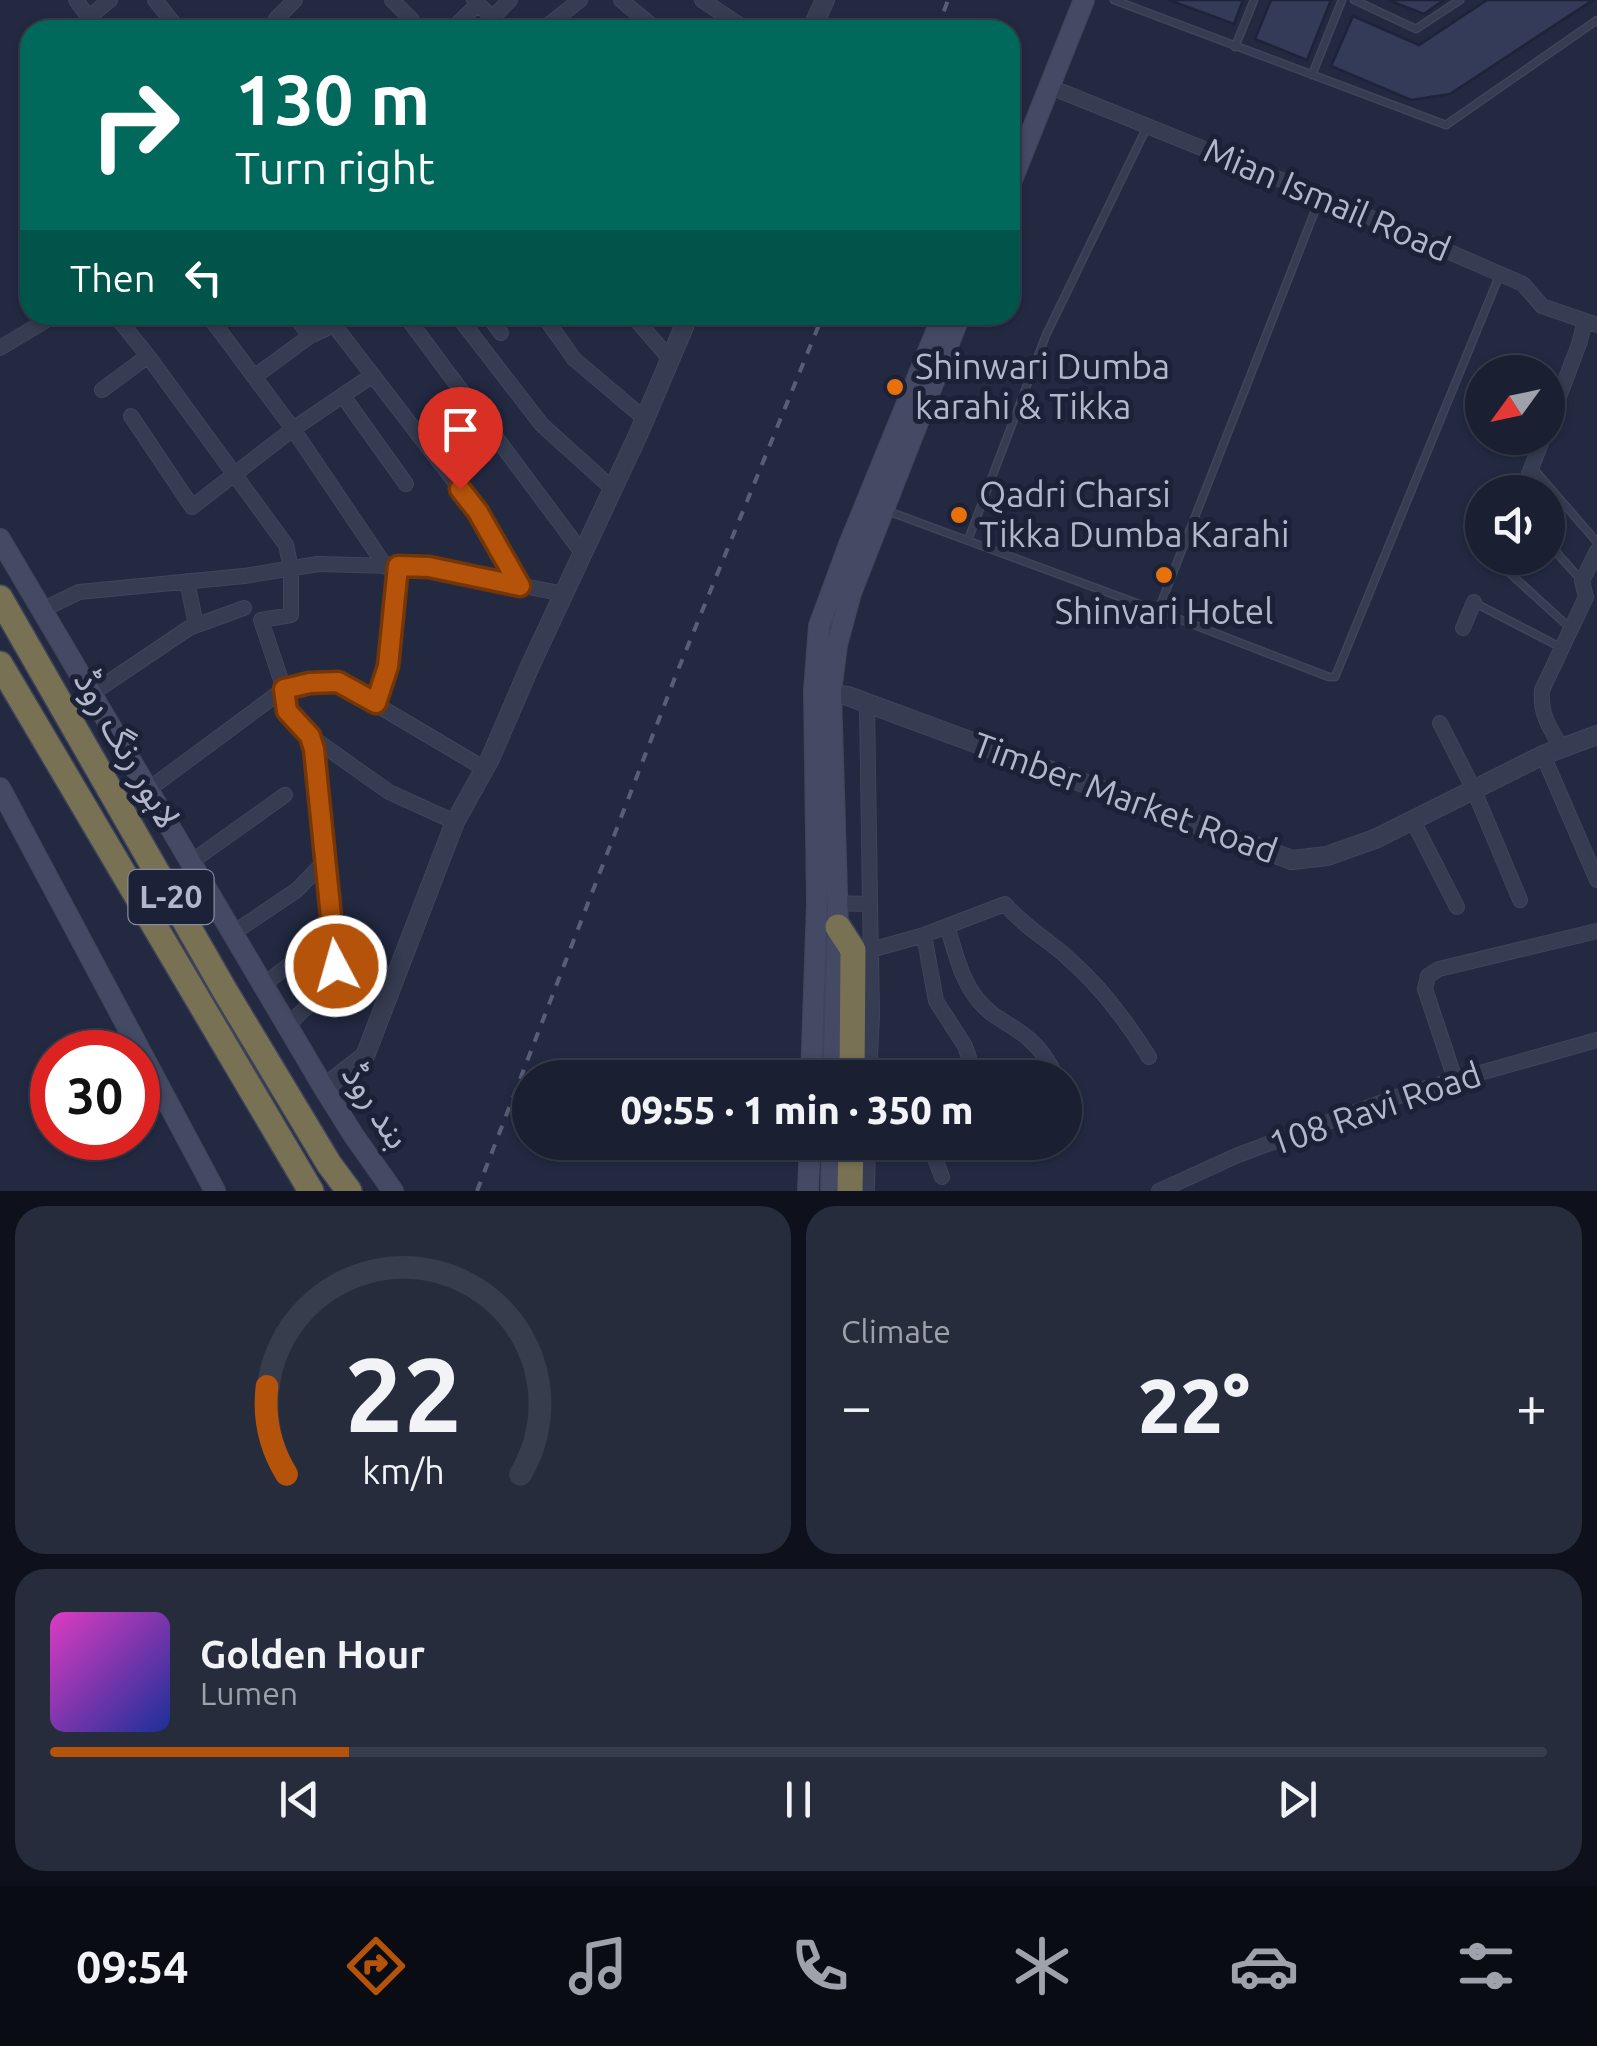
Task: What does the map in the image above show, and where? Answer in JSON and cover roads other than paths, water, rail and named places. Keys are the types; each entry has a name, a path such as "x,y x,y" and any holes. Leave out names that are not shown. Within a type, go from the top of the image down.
{"highway":[{"name":"لاہور رنگ روڈ","path":"0,598 225,991 349,1191"},
{"name":"لاہور رنگ روڈ","path":"0,664 311,1191"},
{"path":"842,930 851,1060"},
{"path":"850,1191 851,1160"}],"main road":[{"path":"1020,125 1071,0"},
{"path":"1020,159 1084,0"},
{"path":"834,1060 842,930 817,642 824,609 939,325"},
{"path":"822,691 851,593 956,325"},
{"name":"بند روڈ","path":"0,539 324,1088 394,1191"},
{"path":"0,788 215,1191"},
{"path":"814,950 842,930"},
{"path":"814,950 842,930"},
{"path":"811,1060 814,950"},
{"path":"808,1191 809,1160"},
{"path":"831,1191 832,1160"}],"street":[{"path":"155,0 170,20"},
{"path":"277,20 296,0"},
{"path":"392,0 412,20"},
{"path":"476,2 492,18 510,0"},
{"path":"555,20 580,0"},
{"path":"622,0 645,20"},
{"path":"702,0 732,20"},
{"name":"Mian Ismail Road","path":"1048,86 1148,124 1500,274 1522,284 1542,306 1591,323"},
{"path":"1565,381 1591,323"},
{"path":"0,348 38,325"},
{"path":"123,325 286,545 291,568 292,615 261,620 284,689 287,711 310,736 389,792 455,822"},
{"path":"215,325 392,566 388,666 376,703"},
{"path":"302,325 310,336"},
{"path":"254,377 310,336 332,325"},
{"path":"335,325 478,512 520,586"},
{"path":"412,325 583,554"},
{"path":"465,325 542,424 613,489"},
{"path":"495,325 500,333"},
{"path":"549,325 574,359 645,419"},
{"path":"641,325 670,359"},
{"path":"324,1088 366,1056 455,822 484,769 685,325"},
{"path":"102,390 148,356"},
{"path":"131,416 192,507 293,429 373,375"},
{"path":"343,396 406,484"},
{"path":"1529,475 1537,455"},
{"path":"1561,746 1544,721 1542,690 1592,594 1582,580 1597,551"},
{"path":"42,610 79,592 318,564 429,567 564,594"},
{"path":"187,581 196,625"},
{"path":"1463,628 1474,602"},
{"path":"91,694 196,625 244,608"},
{"path":"149,790 284,689 310,683 338,682 484,769"},
{"name":"Timber Market Road","path":"822,691 1292,860 1327,856 1375,839 1543,754 1597,735"},
{"path":"842,930 870,904 867,704"},
{"path":"1440,723 1473,788 1520,900"},
{"path":"287,1026 326,988 336,966 310,736"},
{"path":"1543,754 1597,880"},
{"path":"191,862 285,795"},
{"path":"1412,819 1456,907"},
{"path":"233,933 297,890 325,861"},
{"path":"842,930 870,904"},
{"path":"842,930 924,936 1005,904 1019,921 1083,972 1132,1030 1149,1057"},
{"path":"947,926 970,989 979,1002 1030,1040 1047,1060"},
{"path":"842,930 872,1014 871,1060"},
{"path":"1456,1079 1425,989 1428,976 1439,969 1597,931"},
{"path":"924,936 936,1000 965,1046 968,1060"},
{"path":"263,985 315,945"},
{"name":"108 Ravi Road","path":"1159,1191 1238,1155 1402,1095 1597,1040"},
{"path":"867,1191 868,1160"},
{"path":"936,1160 942,1178"}],"lane":[{"path":"1114,0 1446,125 1597,20"},
{"path":"1235,47 1254,0"},
{"path":"1312,76 1342,0"},
{"path":"1354,0 1416,29 1460,0"},
{"path":"968,540 1046,335 1148,124"},
{"path":"1158,611 1321,196"},
{"path":"884,510 1335,677 1500,274"},
{"path":"1532,467 1597,542"},
{"path":"1565,562 1582,580"},
{"path":"1512,575 1571,629"},
{"path":"1474,602 1563,649"}],"railway":[{"path":"941,20 948,0"},
{"path":"477,1191 676,675 819,325"}],"place":[{"name":"Shinwari Dumba karahi & Tikka","path":"895,387"},
{"name":"Qadri Charsi Tikka Dumba Karahi","path":"959,515"},
{"name":"Shinvari Hotel","path":"1164,575"}]}
